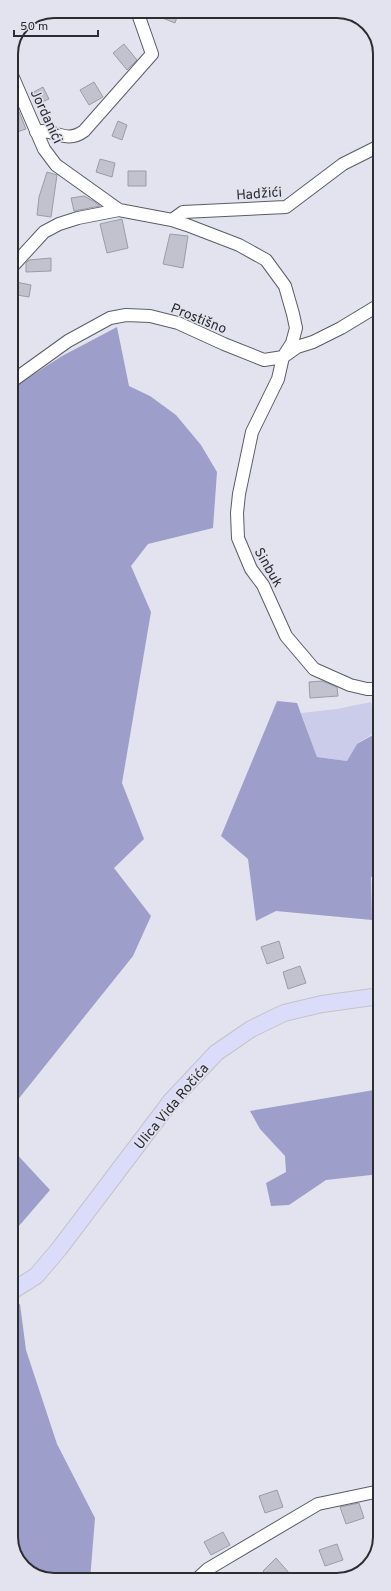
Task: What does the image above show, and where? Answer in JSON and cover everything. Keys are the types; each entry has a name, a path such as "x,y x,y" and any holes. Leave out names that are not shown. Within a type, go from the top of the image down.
{"main road":[{"name":"Ulica Vida Ročića","path":"18,1287 36,1276 171,1101 216,1054 251,1029 284,1013 322,1004 373,997"}],"street":[{"path":"36,132 44,129 64,137 78,136 84,131 152,54 139,18"},
{"name":"Jordanići","path":"18,90 44,149 56,165 119,210"},
{"name":"Hadžići","path":"172,220 183,212 286,207 343,164 373,149"},
{"path":"18,260 44,232 59,224 78,218 119,210"},
{"name":"Sinbuk","path":"119,210 172,220 239,245 266,260 285,286 296,328 292,343 283,357 278,379 252,432 239,494 237,513 238,538 251,569 263,585 286,636 314,669 350,685 373,688"},
{"name":"Prostišno","path":"18,377 68,341 110,318 126,315 150,316 178,323 264,360 283,357 297,347 313,342 341,328 373,309"},
{"path":"204,1573 318,1504 373,1492"}],"shaded area":[{"path":"117,327 129,386 150,396 176,415 201,445 217,472 213,528 148,544 131,566 151,612 122,783 144,839 114,868 151,916 133,956 18,1100 18,384 62,356"},
{"path":"277,701 297,703 317,757 347,761 357,744 373,735 373,876 371,877 372,920 276,911 256,921 248,859 221,836"},
{"path":"371,702 373,712 373,734 357,744 347,761 317,757 301,713 337,709"},
{"path":"373,1090 373,1175 326,1180 289,1205 271,1206 266,1183 286,1172 285,1156 260,1129 250,1111"},
{"path":"18,1155 50,1190 18,1227"},
{"path":"18,1304 20,1304 26,1350 57,1444 95,1518 91,1573 44,1572 30,1564 20,1549 18,1538"}],"building":[{"path":"162,18 177,18 175,23"},
{"path":"124,44 137,60 127,70 113,53"},
{"path":"94,82 103,97 89,105 80,90"},
{"path":"43,87 49,99 37,104 32,93"},
{"path":"18,109 26,129 18,132"},
{"path":"118,121 127,125 122,140 112,136"},
{"path":"100,159 115,163 112,177 96,172"},
{"path":"128,171 146,171 146,186 128,186"},
{"path":"47,172 57,175 51,217 37,215 39,197"},
{"path":"84,196 100,206 74,211 71,198"},
{"path":"122,219 128,248 107,253 100,224"},
{"path":"170,234 188,236 183,268 163,264"},
{"path":"51,258 51,271 26,272 26,263 29,260"},
{"path":"18,282 31,285 29,297 18,295"},
{"path":"322,681 337,687 338,696 310,698 309,682"},
{"path":"279,941 284,958 267,964 261,947"},
{"path":"300,966 306,983 288,989 283,972"},
{"path":"277,1490 283,1507 265,1513 259,1496"},
{"path":"359,1503 364,1518 346,1524 340,1507"},
{"path":"223,1532 230,1545 211,1555 204,1542"},
{"path":"337,1544 343,1560 325,1566 319,1550"},
{"path":"276,1558 289,1573 265,1573 263,1571"}]}
